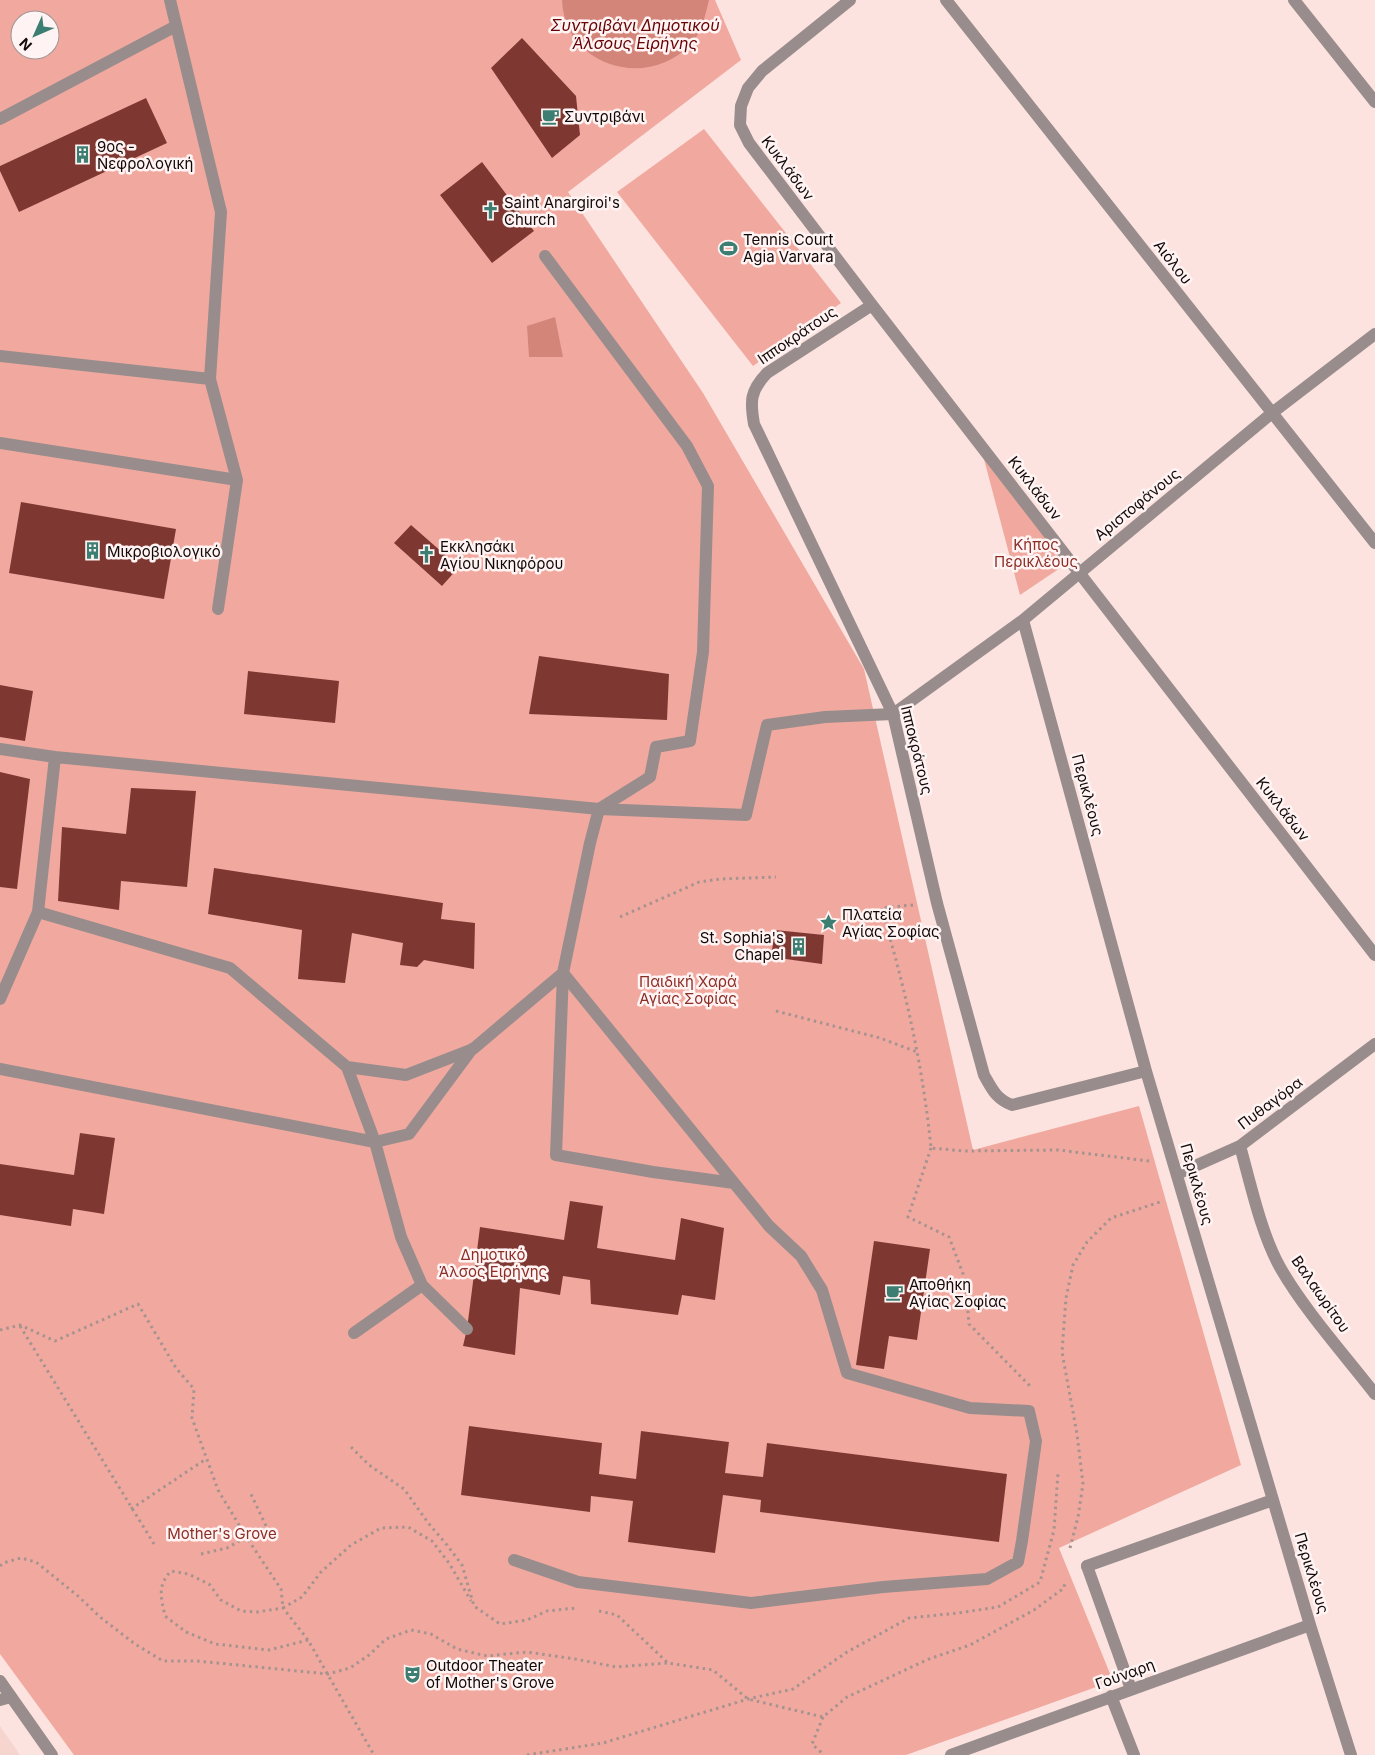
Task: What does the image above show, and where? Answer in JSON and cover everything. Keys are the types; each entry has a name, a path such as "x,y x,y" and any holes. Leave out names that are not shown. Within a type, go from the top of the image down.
{"street":[{"path":"170,0 221,212 210,380 237,480 218,609"},
{"name":"Κυκλάδων","path":"850,0 762,71 748,88 741,106 740,125 748,144 1375,954"},
{"name":"Αιόλου","path":"946,0 1375,544"},
{"path":"1294,0 1375,102"},
{"path":"0,119 176,26"},
{"path":"545,256 687,446 708,486 703,652 690,741 656,747 650,777 599,809 590,843 563,973 556,1155 653,1172 734,1182"},
{"name":"Ιπποκράτους","path":"872,305 767,373 758,382 753,392 751,407 754,424 893,714 937,903 984,1075 994,1094 1002,1101 1012,1105 1146,1071"},
{"name":"Αριστοφάνους","path":"893,714 1023,620 1272,413 1375,334"},
{"path":"0,356 210,380"},
{"path":"0,443 237,480"},
{"name":"Περικλέους","path":"1023,620 1146,1071 1310,1625 1351,1755"},
{"path":"0,749 55,757 599,809 746,815 767,725 825,718 893,714"},
{"path":"0,999 38,912 55,757"},
{"path":"38,912 230,968 347,1067 375,1142 401,1237 422,1285 467,1329"},
{"path":"0,1069 375,1142 409,1134 473,1049 563,973"},
{"path":"514,1560 578,1582 752,1603 883,1587 987,1579 1018,1562 1036,1441 1029,1411 970,1408 847,1373 822,1290 801,1256 769,1226 563,973"},
{"name":"Πυθαγόρα","path":"1177,1174 1240,1146 1375,1044"},
{"path":"347,1067 406,1075 473,1049"},
{"name":"Βαλαωρίτου","path":"1240,1146 1267,1238 1280,1268 1301,1299 1375,1394"},
{"path":"354,1333 422,1285"},
{"path":"1131,1689 1087,1566 1273,1500"},
{"name":"Γούναρη","path":"951,1755 1310,1625"},
{"path":"0,1681 6,1699 52,1755"},
{"path":"1111,1696 1134,1755"}],"path":[{"path":"620,917 698,882 720,879 776,877"},
{"path":"776,1011 880,1038 918,1052"},
{"path":"932,1148 908,1217 949,1237 965,1280 969,1324 1035,1392"},
{"path":"0,1330 20,1325 55,1341 138,1304 176,1368 194,1389 192,1418 218,1490 247,1538 281,1588 283,1608 308,1640 374,1755"},
{"path":"20,1325 154,1544"},
{"path":"131,1508 206,1459"},
{"path":"526,1755 603,1743 748,1698 793,1689 847,1652 909,1618 998,1607 1040,1582 1054,1530 1058,1469"},
{"path":"201,1554 227,1548 266,1526 250,1492"},
{"path":"308,1640 269,1650 215,1644 186,1632 165,1616 160,1595 164,1579 171,1571 188,1574 209,1584 221,1600 241,1611 257,1612 283,1608 302,1597 321,1572 351,1545 381,1528 408,1528 432,1540 449,1563 474,1606"},
{"path":"0,1566 3,1563 21,1558 36,1562 107,1623 135,1644 163,1661 197,1661 328,1674 350,1668 369,1655 386,1639 411,1630 431,1634 457,1649 487,1656 527,1652 616,1667 668,1663"},
{"path":"823,1717 812,1744 824,1755"}],"shaded area":[{"path":"0,1726 20,1755 0,1755"}],"green space":[{"name":"Δημοτικό Άλσος Ειρήνης","path":"0,0 715,0 741,60 568,192 703,393 864,669 973,1150 1139,1106 1241,1465 1059,1548 1113,1681 906,1755 74,1755 0,1654"},
{"name":"Tennis Court Agia Varvara","path":"704,129 841,303 753,366 617,192"},
{"name":"Κήπος Περικλέους","path":"981,448 1075,558 1020,595"}],"water":[{"name":"Συντριβάνι Δημοτικού Άλσους Ειρήνης","path":"562,0 709,0 700,30 690,45 672,59 652,67 631,68 610,64 592,55 577,41 566,22"},
{"path":"555,317 563,357 529,357 527,326"}],"building":[{"name":"Συντριβάνι","path":"522,38 576,96 580,135 552,158 491,68"},
{"name":"9ος - Νεφρολογική","path":"146,98 167,143 19,212 0,171 0,166"},
{"path":"482,162 534,231 492,263 440,195"},
{"name":"Μικροβιολογικό","path":"21,502 176,529 164,599 9,573"},
{"name":"Εκκλησάκι Αγίου Νικηφόρου","path":"411,525 459,567 442,586 394,543"},
{"path":"539,656 669,674 667,720 529,714"},
{"path":"248,671 339,681 335,723 244,714"},
{"path":"0,685 33,691 25,741 0,737"},
{"path":"0,772 30,779 17,889 0,887"},
{"path":"131,788 196,791 187,887 121,881 119,910 58,901 62,827 126,834"},
{"path":"214,868 443,903 441,919 475,923 474,969 424,960 417,967 400,965 403,943 352,933 345,983 298,979 302,930 208,914"},
{"name":"St. Sophia's Chapel","path":"775,930 824,935 822,964 771,957"},
{"path":"80,1133 115,1138 104,1214 73,1209 71,1226 0,1215 0,1164 74,1175"},
{"path":"570,1201 603,1206 597,1248 675,1260 681,1218 724,1228 715,1300 682,1295 678,1315 591,1304 590,1280 563,1276 560,1295 520,1288 515,1355 463,1346 467,1329 480,1227 564,1240"},
{"name":"Αποθήκη Αγίας Σοφίας","path":"874,1241 930,1249 917,1340 889,1336 884,1369 856,1365"},
{"path":"469,1426 602,1443 599,1474 636,1479 641,1431 729,1442 725,1473 763,1477 767,1443 1007,1474 999,1542 760,1512 761,1500 723,1495 715,1553 628,1542 633,1501 591,1496 590,1512 461,1495"}],"place":[{"name":"Συντριβάνι","path":"550,116"},
{"name":"9ος - Νεφρολογική","path":"83,155"},
{"name":"Saint Anargiroi's Church","path":"490,211"},
{"name":"Tennis Court Agia Varvara","path":"729,248"},
{"name":"Μικροβιολογικό","path":"93,551"},
{"name":"Εκκλησάκι Αγίου Νικηφόρου","path":"426,555"},
{"name":"Πλατεία Αγίας Σοφίας","path":"828,923"},
{"name":"St. Sophia's Chapel","path":"798,946"},
{"name":"Αποθήκη Αγίας Σοφίας","path":"895,1293"},
{"name":"Outdoor Theater of Mother's Grove","path":"412,1674"}],"park label":[{"name":"Παιδική Χαρά Αγίας Σοφίας","path":"688,990"},
{"name":"Mother's Grove","path":"222,1533"}]}
